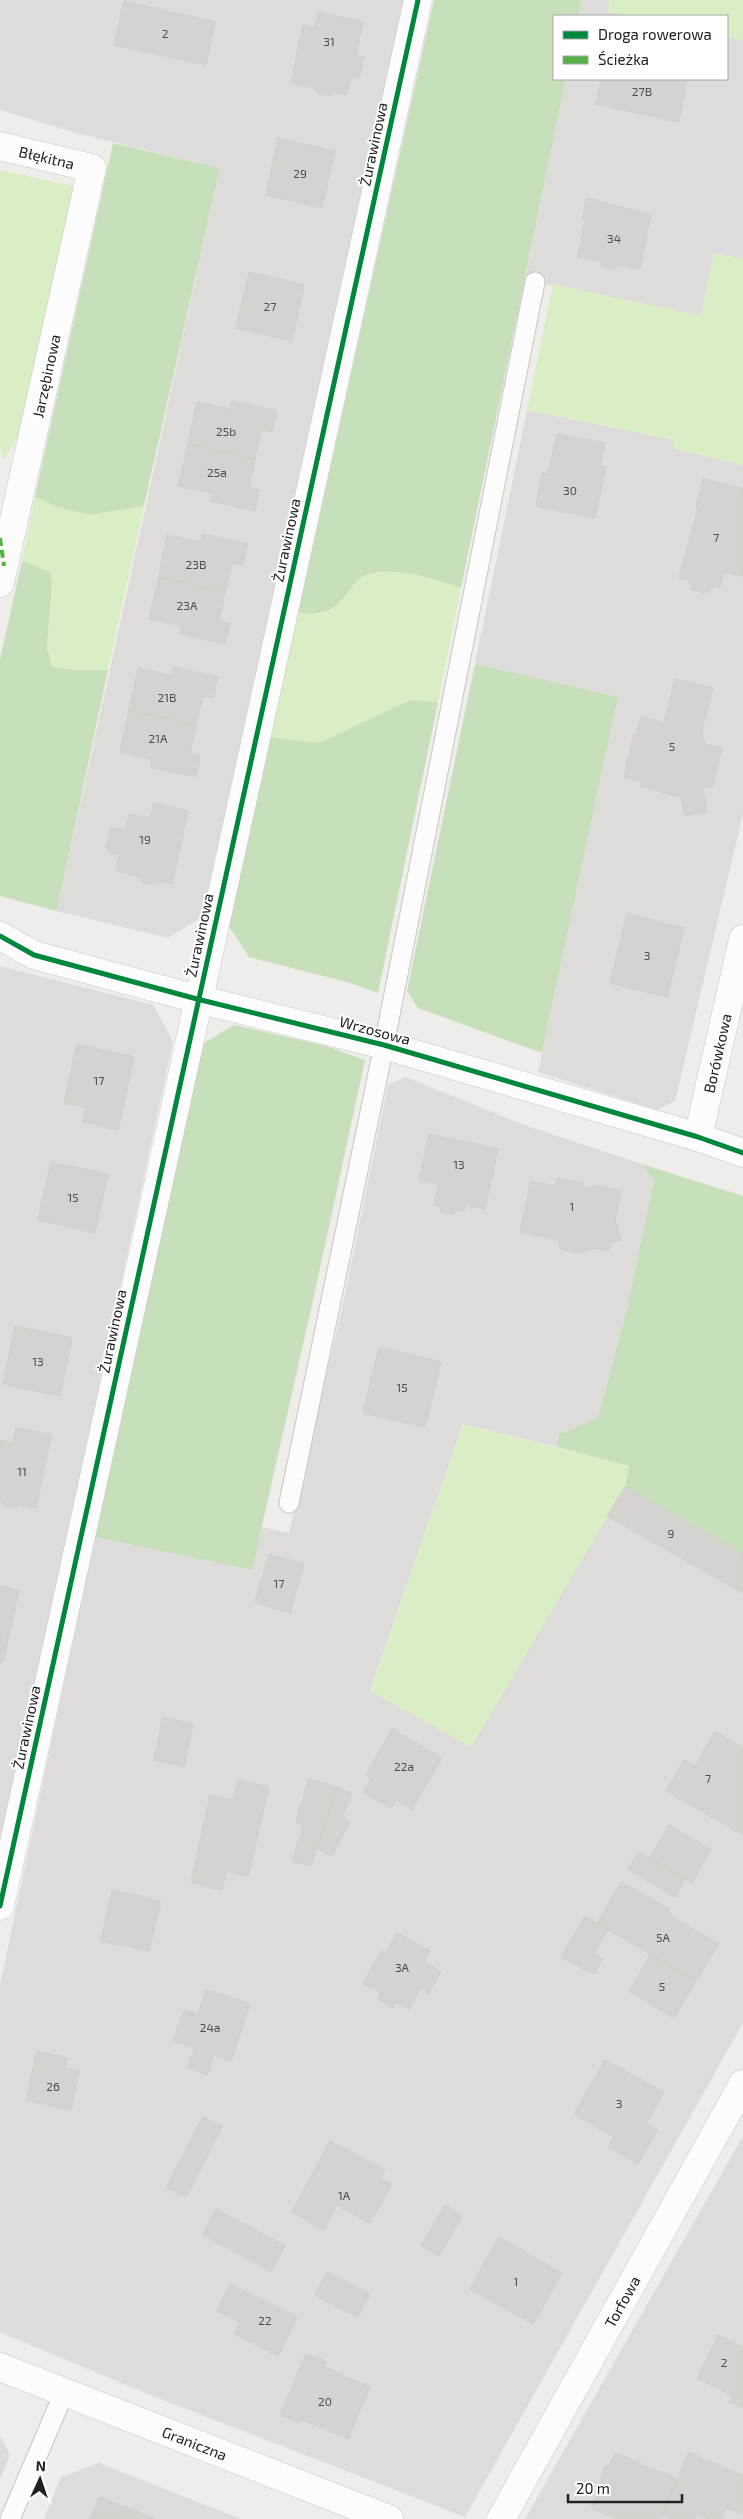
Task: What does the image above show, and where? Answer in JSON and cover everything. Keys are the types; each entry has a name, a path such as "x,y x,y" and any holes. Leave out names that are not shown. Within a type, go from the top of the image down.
{"street":[{"name":"Żurawinowa","path":"0,1906 197,999 418,0"},
{"name":"Błękitna","path":"0,146 92,168"},
{"name":"Jarzębinowa","path":"0,583 92,168"},
{"name":"Wrzosowa","path":"0,936 34,955 197,999 384,1045 698,1137 743,1153"},
{"name":"Borówkowa","path":"698,1137 743,939"},
{"name":"Torfowa","path":"501,2519 743,2084"},
{"name":"Graniczna","path":"0,2368 389,2519"}],"lane":[{"path":"288,1503 384,1045 535,282"},
{"path":"10,2519 64,2393"}],"shaded area":[{"path":"0,0 404,0 202,917 168,938 57,911 220,168 76,133 0,110"},
{"path":"582,0 610,0 608,12 622,15 579,15"},
{"path":"728,37 743,40 743,259 714,253 701,316 525,280 566,80 728,80"},
{"path":"527,410 675,440 673,448 743,465 743,814 675,1101 657,1110 538,1072 618,697 475,664"},
{"path":"0,966 153,1005 173,1041 0,1847"},
{"path":"406,1077 524,1125 642,1164 654,1180 626,1312 598,1417 558,1435 557,1447 463,1424 370,1690 607,1516 625,1487 743,1554 743,2023 465,2517 145,2393 0,2332 0,1985 95,1537 251,1570 261,1527 289,1533 341,1313 388,1085"},
{"path":"743,2136 743,2519 525,2519"},
{"path":"0,2436 10,2455 0,2479"},
{"path":"99,2463 241,2519 44,2519 61,2477"}],"green space":[{"path":"434,0 582,0 579,15 553,15 553,80 566,80 461,588 411,574 398,572 373,573 359,579 339,603 328,610 315,614 298,613"},
{"path":"610,0 743,0 743,40 728,37 728,15 622,15 608,12"},
{"path":"113,143 220,168 144,506 90,515 57,507 35,497"},
{"path":"0,170 77,187 29,422 3,460 0,446"},
{"path":"714,253 743,259 743,465 673,448 674,440 527,410 553,284 701,316"},
{"path":"35,497 57,507 90,515 144,506 108,670 72,669 52,666 47,648 52,583 22,561"},
{"path":"22,561 50,572 52,583 47,648 52,666 72,669 108,670 57,911 0,896 0,659"},
{"path":"389,571 408,573 461,588 438,702 410,700 319,743 270,737 298,613 320,615 340,603 358,578"},
{"path":"475,664 618,697 542,1053 418,1008 407,991"},
{"path":"410,700 438,702 378,993 350,983 249,957 228,925 270,737 319,743"},
{"path":"234,1025 326,1046 365,1060 252,1570 95,1537 201,1045"},
{"path":"642,1164 743,1196 743,1554 625,1487 629,1466 557,1447 558,1435 598,1417 626,1312 654,1180"},
{"path":"463,1424 629,1466 625,1487 471,1747 370,1691"}],"building":[{"path":"124,1 215,22 206,65 114,45"},
{"path":"318,12 363,22 356,55 364,57 359,78 351,77 347,95 335,92 329,96 318,93 314,88 291,83 303,25 315,27"},
{"path":"601,80 687,80 679,122 596,104"},
{"path":"278,138 335,151 322,208 266,195"},
{"path":"587,198 651,215 640,269 619,265 613,269 603,267 599,261 578,257 585,220 582,219"},
{"path":"249,272 304,285 292,341 236,328"},
{"path":"232,401 277,411 272,432 261,430 255,459 188,444 197,402 230,409"},
{"path":"557,434 605,443 600,466 606,467 595,518 536,506 542,473 548,474"},
{"path":"188,444 255,459 249,487 259,490 255,511 210,501 212,493 178,486"},
{"path":"703,479 743,489 743,576 723,572 720,587 716,586 707,593 693,590 688,580 679,578 698,508 696,507"},
{"path":"202,534 247,544 243,565 232,563 225,592 159,577 167,535 201,542"},
{"path":"159,577 225,592 219,621 230,623 225,644 180,634 182,626 149,619"},
{"path":"173,667 218,677 213,698 203,696 196,725 129,710 138,668 171,676"},
{"path":"675,679 713,688 702,731 705,744 722,748 713,786 703,788 707,812 685,816 681,797 640,786 642,781 624,777 634,734 637,734 641,717 664,723"},
{"path":"129,710 196,725 190,754 200,756 196,777 151,767 152,759 120,752"},
{"path":"154,803 188,811 172,884 159,881 153,884 143,883 139,877 116,871 119,855 109,852 106,848 111,827 125,830 129,814 150,818"},
{"path":"627,914 684,928 667,997 610,983"},
{"path":"77,1044 134,1057 118,1130 83,1122 86,1107 64,1103"},
{"path":"429,1134 498,1149 485,1209 465,1205 464,1211 459,1210 453,1214 442,1212 439,1206 434,1205 438,1184 419,1180"},
{"path":"51,1162 108,1174 95,1233 38,1220"},
{"path":"557,1178 583,1183 582,1186 594,1189 595,1185 621,1191 615,1220 621,1240 610,1243 609,1251 595,1248 579,1253 561,1249 558,1240 520,1232 531,1181 555,1186"},
{"path":"15,1326 72,1338 60,1396 3,1384"},
{"path":"379,1347 441,1362 425,1427 363,1413"},
{"path":"16,1427 51,1435 36,1508 20,1505 16,1508 4,1506 0,1500 0,1440 13,1442"},
{"path":"625,1487 743,1554 743,1593 607,1516"},
{"path":"269,1554 304,1564 290,1613 255,1602"},
{"path":"0,1586 19,1590 3,1663 0,1662"},
{"path":"163,1717 193,1724 184,1767 154,1760"},
{"path":"392,1729 442,1758 412,1809 396,1800 391,1808 363,1793 371,1778 366,1775"},
{"path":"715,1731 743,1748 743,1835 666,1791 684,1760 695,1766"},
{"path":"309,1779 337,1787 311,1866 292,1861 304,1825 296,1822"},
{"path":"238,1780 269,1787 248,1877 226,1871 222,1890 191,1883 210,1795 233,1800"},
{"path":"337,1787 352,1794 342,1818 350,1821 332,1856 317,1848"},
{"path":"669,1825 711,1850 692,1883 650,1858"},
{"path":"639,1852 685,1879 675,1897 628,1869"},
{"path":"621,1882 668,1908 672,1917 719,1944 696,1981 597,1923"},
{"path":"112,1890 161,1901 149,1951 101,1941"},
{"path":"585,1916 608,1929 594,1953 603,1959 594,1974 561,1957"},
{"path":"397,1933 430,1951 424,1961 441,1972 429,1993 421,1988 409,2009 396,2002 393,2008 378,1999 381,1993 363,1984 382,1950 386,1953"},
{"path":"650,1955 696,1981 674,2018 629,1991"},
{"path":"206,1989 250,2004 231,2061 214,2055 207,2075 188,2067 195,2048 173,2041 184,2010 198,2014"},
{"path":"37,2051 67,2058 65,2068 79,2071 71,2110 26,2100"},
{"path":"605,2060 664,2092 646,2124 658,2130 638,2164 609,2147 614,2137 574,2114"},
{"path":"203,2117 222,2127 186,2197 166,2188"},
{"path":"330,2141 385,2170 381,2178 392,2184 370,2223 337,2205 324,2230 292,2212"},
{"path":"445,2205 462,2216 439,2256 421,2246"},
{"path":"216,2209 285,2246 271,2271 203,2235"},
{"path":"499,2237 562,2273 533,2324 470,2289"},
{"path":"327,2272 370,2294 358,2317 315,2295"},
{"path":"230,2284 297,2317 278,2356 235,2334 240,2322 217,2311"},
{"path":"718,2335 743,2347 743,2408 730,2402 733,2396 697,2378"},
{"path":"306,2354 327,2362 324,2367 370,2387 348,2439 302,2419 300,2423 280,2415"},
{"path":"689,2452 743,2476 743,2507 740,2514 726,2508 722,2519 708,2519 697,2514 695,2519 671,2519 662,2515"},
{"path":"615,2453 677,2479 661,2519 618,2519 591,2508 602,2481 601,2478 605,2466 609,2465"},
{"path":"100,2497 155,2519 90,2519"}],"marked path":[{"path":"0,538 4,566"}],"cycle path":[{"path":"0,1906 418,0"},
{"path":"0,936 34,955 197,999 384,1045 698,1137 743,1153"}]}
